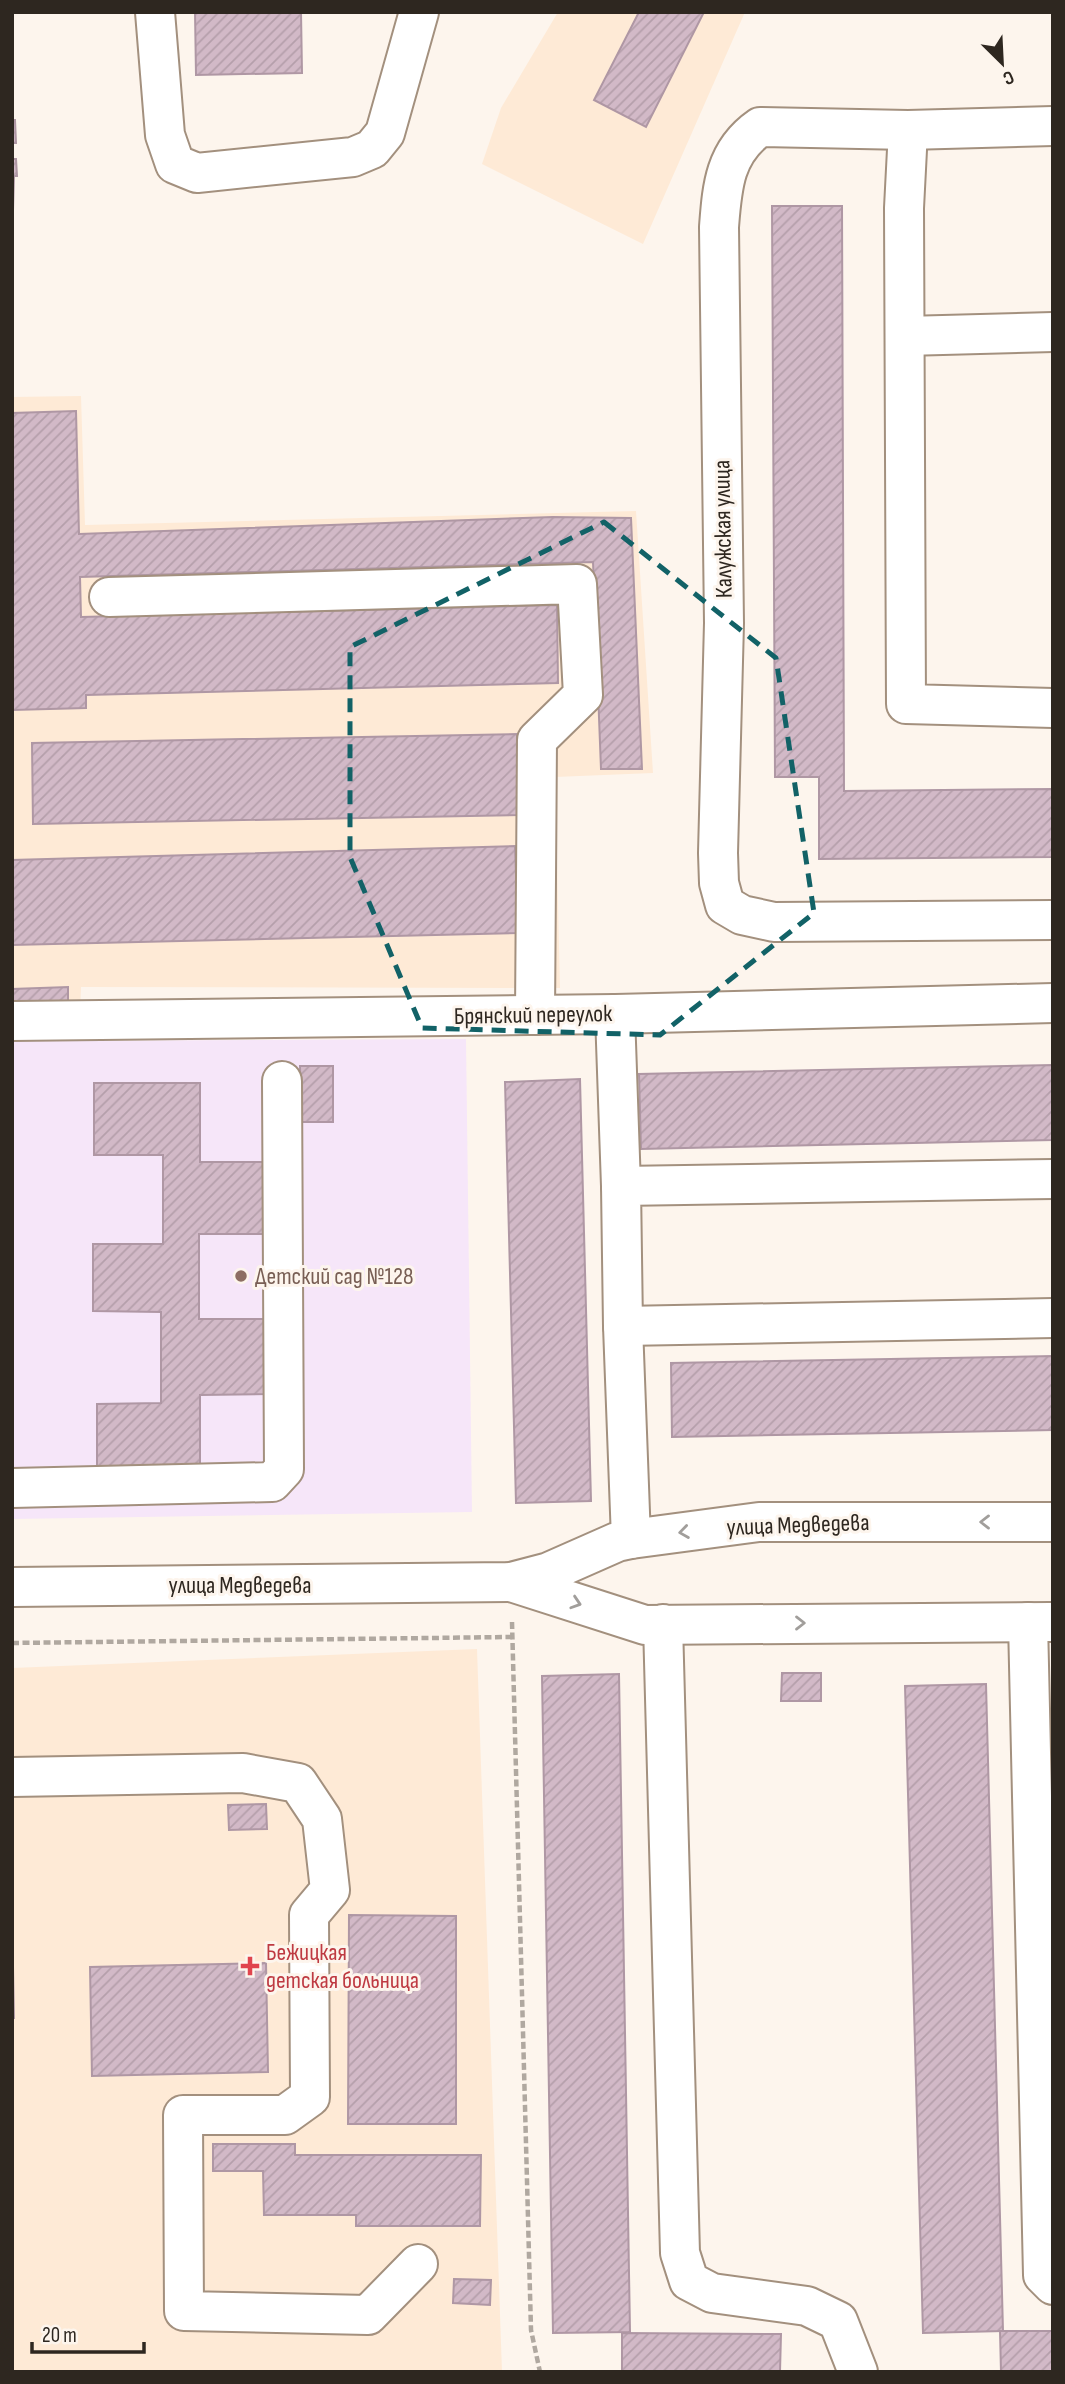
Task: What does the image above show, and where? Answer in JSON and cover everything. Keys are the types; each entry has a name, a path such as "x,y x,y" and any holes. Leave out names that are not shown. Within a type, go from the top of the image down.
{"street":[{"path":"155,12 165,135 175,164 197,173 353,157 372,149 385,133 419,12"},
{"name":"Калужская улица","path":"1053,126 908,130 760,127 746,137 731,160 722,188 719,227 724,623 719,883 725,905 742,915 774,922 1053,920"},
{"path":"908,130 904,208 906,705 1053,708"},
{"path":"905,335 1053,332"},
{"path":"109,597 577,584 583,695 537,740 535,1015"},
{"name":"Брянский переулок","path":"12,1021 615,1014 1053,1003"},
{"path":"615,1014 631,1539"},
{"path":"12,1488 272,1482 284,1469 282,1081"},
{"path":"621,1186 1053,1179"},
{"path":"623,1326 1053,1318"},
{"name":"улица Медведева","path":"12,1587 510,1582 549,1572 617,1542 759,1522 1053,1522"},
{"name":"улица Медведева","path":"510,1582 645,1625 1040,1622"},
{"path":"1040,1622 1043,2275 1053,2286"},
{"path":"663,1624 680,2253 689,2281 712,2293 807,2306 838,2321 858,2372"},
{"path":"12,1777 243,1773 298,1783 322,1819 330,1890 309,1915 310,2097 285,2115 183,2115 184,2311 368,2315 418,2264"}],"path":[{"path":"510,1582 531,2330 540,2372"},
{"path":"12,1643 512,1637"}],"highlighted area":[{"path":"604,522 776,658 814,913 660,1035 422,1028 350,857 350,647"}],"shaded area":[{"path":"558,12 745,12 643,244 482,164 501,108"},
{"path":"81,396 85,525 636,511 653,773 555,777 560,988 81,987 80,1014 12,1016 12,397"},
{"name":"Детский сад №128","path":"466,1039 472,1512 12,1519 12,1041"},
{"name":"Бежицкая детская больница","path":"477,1649 502,2372 12,2372 12,1668"}],"building":[{"path":"195,12 301,12 302,73 196,75"},
{"path":"639,12 704,12 646,127 594,100"},
{"path":"12,120 15,120 16,143 12,143"},
{"path":"12,159 16,159 17,176 14,176 12,245"},
{"path":"772,206 842,206 844,791 1053,789 1053,857 819,859 819,777 775,777"},
{"path":"76,411 79,534 553,517 631,518 642,769 601,769 593,562 80,577 81,617 557,605 558,683 86,695 86,708 13,710 12,413"},
{"path":"517,734 519,815 33,824 32,743"},
{"path":"515,846 518,933 12,945 12,860"},
{"path":"68,987 68,1010 12,1012 12,989"},
{"path":"1053,1065 1053,1140 641,1149 639,1074"},
{"path":"300,1066 333,1066 333,1122 301,1122"},
{"path":"580,1079 591,1501 516,1503 505,1082"},
{"path":"94,1083 200,1083 200,1162 267,1162 267,1234 199,1234 199,1319 269,1319 269,1394 200,1395 200,1473 97,1474 97,1404 161,1403 161,1312 93,1311 93,1244 163,1244 163,1155 94,1155"},
{"path":"1053,1356 1053,1430 672,1437 671,1363"},
{"path":"782,1673 821,1673 821,1701 781,1701"},
{"path":"619,1674 630,2332 553,2333 542,1676"},
{"path":"986,1684 1003,2331 923,2333 905,1686"},
{"path":"266,1804 267,1829 229,1830 228,1805"},
{"path":"12,1915 14,2018 12,2018"},
{"path":"349,1915 456,1916 456,2124 348,2124"},
{"path":"266,1963 268,2072 92,2076 90,1967"},
{"path":"213,2144 295,2144 295,2155 481,2155 480,2226 356,2226 356,2215 264,2215 263,2171 213,2171"},
{"path":"454,2279 491,2280 490,2305 453,2303"},
{"path":"1000,2331 1053,2331 1053,2372 1001,2372"},
{"path":"622,2333 781,2334 780,2372 622,2372"}],"place":[{"name":"Детский сад №128","path":"241,1276"},
{"name":"Бежицкая детская больница","path":"250,1966"}]}
